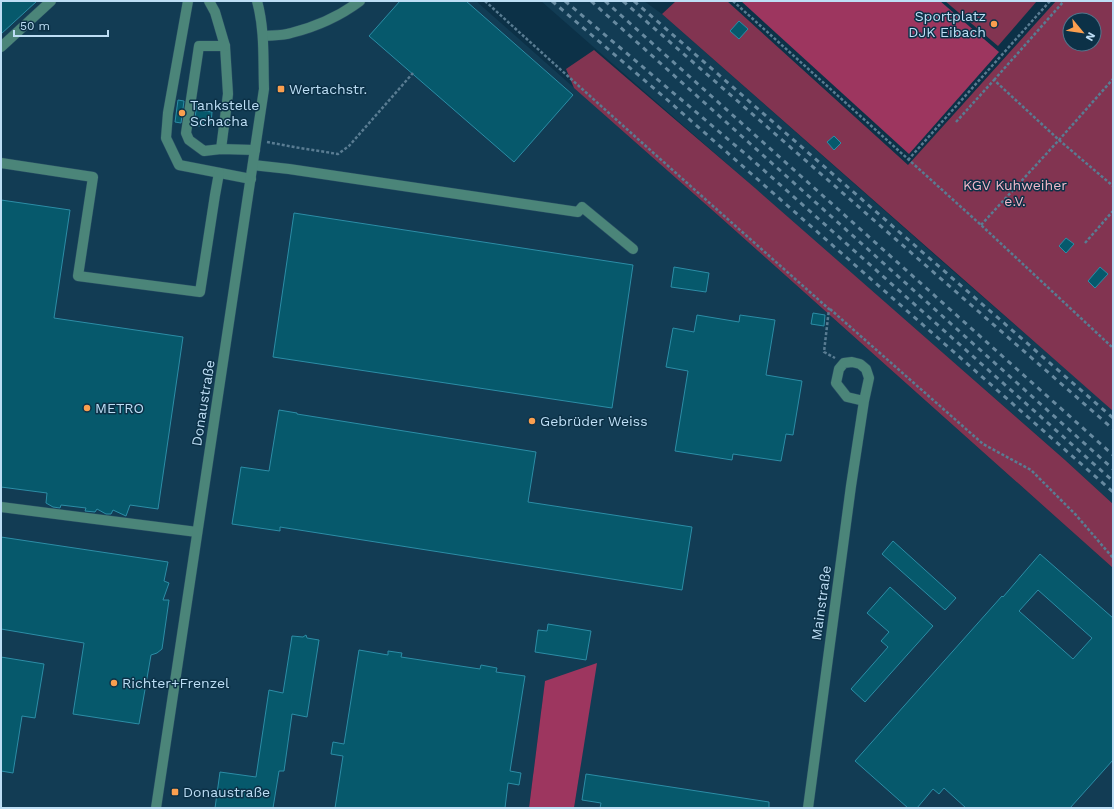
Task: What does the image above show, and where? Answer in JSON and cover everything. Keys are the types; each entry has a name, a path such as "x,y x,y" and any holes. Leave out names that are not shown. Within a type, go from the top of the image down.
{"street":[{"path":"1,47 51,1"},
{"path":"188,1 168,113 166,138 179,165 251,179"},
{"path":"209,1 215,12 225,46 228,94 222,149"},
{"name":"Donaustraße","path":"156,808 264,89 263,36 257,1"},
{"path":"263,36 290,34 337,16 360,1"},
{"path":"225,46 199,46 186,133 189,140 204,151 256,145"},
{"path":"1,163 93,177 78,276 200,292 219,173"},
{"path":"253,166 288,169 578,212 582,207 633,249"},
{"path":"852,362 860,364 866,369 869,378 864,401 847,397 836,383 839,369 844,363 852,362"},
{"name":"Mainstraße","path":"808,808 851,486 864,401"},
{"path":"1,508 198,532"}],"path":[{"path":"486,1 571,80 983,444 1031,470 1076,515 1113,558"},
{"path":"733,1 981,225 1113,348"},
{"path":"908,160 1050,1"},
{"path":"956,122 1064,1"},
{"path":"256,145 294,147 338,154 349,146 413,73"},
{"path":"981,225 1059,140 1113,78"},
{"path":"994,80 1059,140 1113,186"},
{"path":"1085,244 1113,211"},
{"path":"829,309 824,352 844,363"}],"shaded area":[{"path":"1,1 476,1 1113,568 1113,808 574,808 581,763 545,682 529,808 1,808"},
{"path":"541,1 644,1 662,14 1089,389 1113,411 1113,504 1065,460"},
{"path":"741,1 940,1 999,52 909,154"},
{"path":"597,663 574,808 529,808 545,681"}],"green space":[{"name":"KGV Kuhweiher e.V.","path":"676,1 727,1 908,165 1056,1 1113,1 1113,411 662,14"},
{"name":"Sportplatz DJK Eibach","path":"945,1 1037,1 998,46"},
{"path":"594,50 755,188 1065,460 1113,504 1113,568 574,88 566,69"}],"building":[{"path":"1,1 37,1 1,34"},
{"path":"400,1 466,1 573,95 514,162 369,36"},
{"path":"739,21 748,29 739,39 730,31"},
{"path":"178,100 184,101 181,123 175,122"},
{"path":"197,103 204,104 203,111 212,112 211,124 201,123 200,126 194,125"},
{"path":"834,136 841,143 834,150 827,142"},
{"name":"METRO","path":"1,200 70,210 54,318 183,337 158,509 130,505 126,516 113,510 111,514 106,514 97,509 95,512 85,511 86,508 61,505 60,508 53,507 46,503 47,493 1,487"},
{"path":"294,213 633,265 612,408 273,357"},
{"path":"1066,238 1074,244 1066,253 1059,246"},
{"path":"674,267 709,273 706,292 671,287"},
{"path":"1100,267 1108,274 1095,288 1088,281"},
{"path":"813,313 825,315 824,326 811,324"},
{"path":"697,315 739,322 740,315 775,320 766,375 802,381 793,435 786,434 781,461 733,454 732,460 675,451 688,371 666,367 673,328 694,332"},
{"path":"279,410 536,452 528,502 692,527 682,590 280,527 280,531 232,524 241,467 269,471"},
{"path":"1,537 168,562 164,581 169,583 163,600 169,600 162,649 151,655 139,724 73,714 84,643 1,629"},
{"path":"893,541 956,598 945,610 882,554"},
{"path":"1040,554 1113,618 1113,760 1070,808 966,808 944,788 939,794 933,789 917,808 908,808 855,761 1002,596 1003,597","holes":["1038,590 1092,638 1073,659 1019,611"]},
{"path":"890,587 933,626 865,702 851,689 888,647 881,641 889,632 867,613"},
{"path":"548,624 591,631 586,660 535,652 538,630 547,631"},
{"path":"306,635 307,638 319,640 307,717 292,714 284,771 279,771 273,808 215,808 220,772 256,777 269,690 283,693 292,636 303,637"},
{"path":"359,650 388,655 388,651 402,653 401,657 480,669 481,665 497,668 496,672 525,676 510,771 521,773 519,785 508,783 505,808 335,808 343,756 331,754 333,742 344,744"},
{"path":"1,657 44,664 35,718 22,716 13,773 1,771"},
{"path":"586,774 769,802 769,808 600,808 601,803 582,800"}],"railway":[{"path":"552,1 664,97 1113,492"},
{"path":"565,1 749,157 1113,481"},
{"path":"591,1 1113,469"},
{"path":"605,1 1113,455"},
{"path":"623,1 1113,429"},
{"path":"634,1 1113,418"}],"place":[{"name":"Sportplatz DJK Eibach","path":"994,24"},
{"name":"Wertachstr.","path":"281,89"},
{"name":"Tankstelle Schacha","path":"182,113"},
{"name":"METRO","path":"87,408"},
{"name":"Gebrüder Weiss","path":"532,421"},
{"name":"Richter+Frenzel","path":"114,683"},
{"name":"Donaustraße","path":"175,792"}]}
